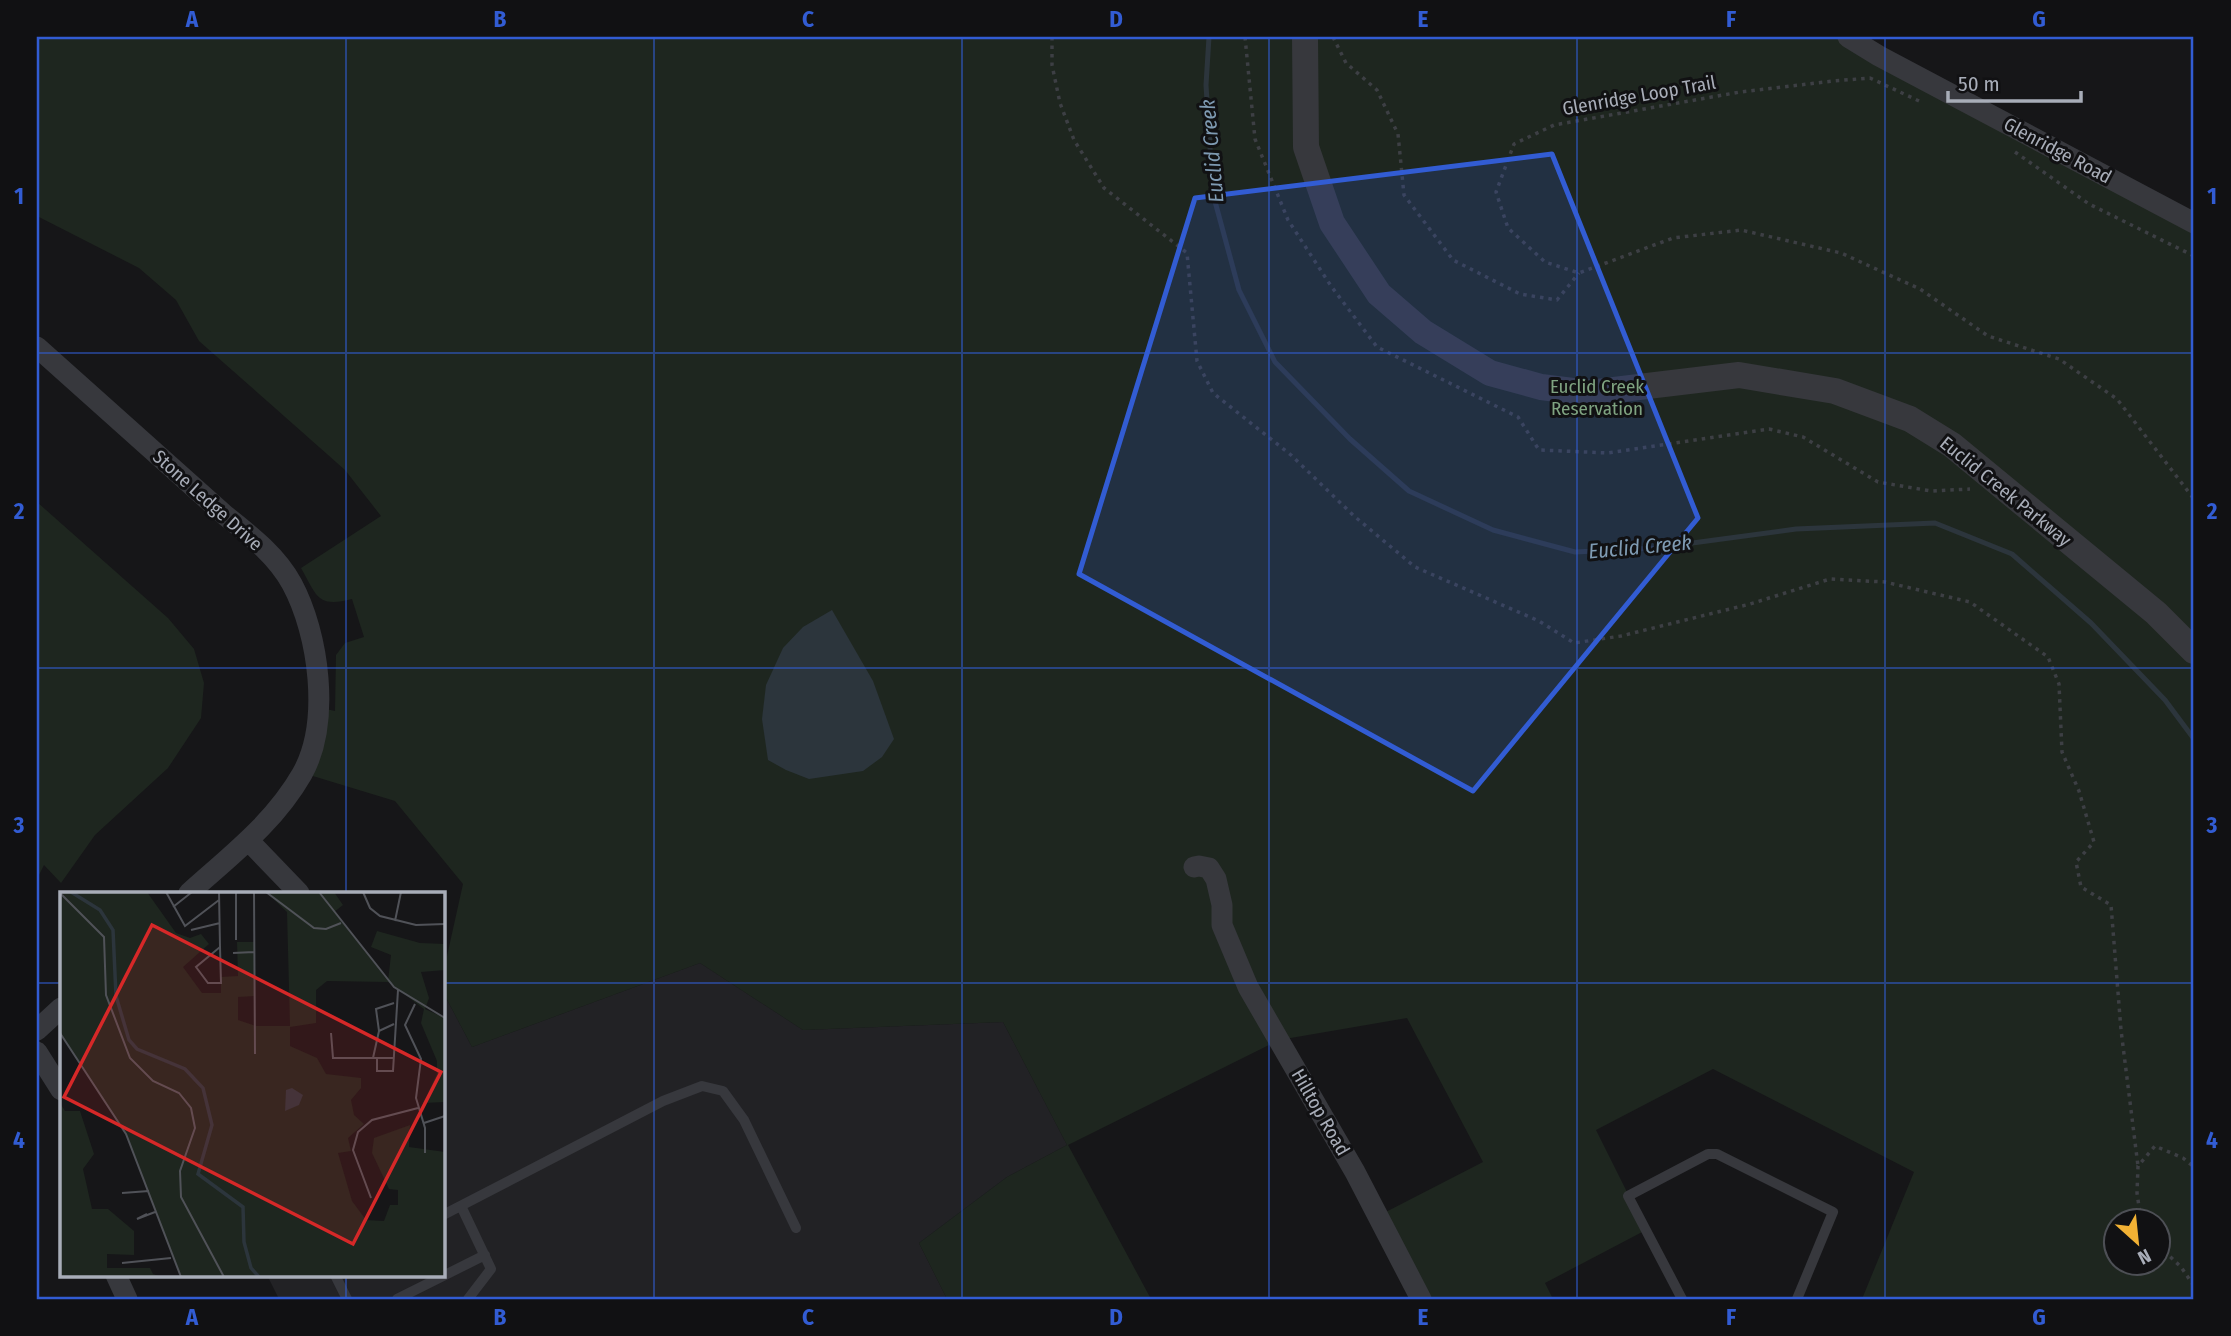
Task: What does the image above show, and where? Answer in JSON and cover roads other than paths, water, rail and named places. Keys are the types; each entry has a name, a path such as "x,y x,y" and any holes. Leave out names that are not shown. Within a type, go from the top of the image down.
{"street":[{"name":"Euclid Creek Parkway","path":"1305,37 1306,147 1332,223 1379,294 1423,332 1490,373 1542,387 1589,393 1739,375 1835,391 1909,419 1952,445 2156,613 2194,651"},
{"name":"Glenridge Road","path":"1848,37 2194,223"},
{"name":"Stone Ledge Drive","path":"37,347 226,516 258,541 291,583 310,626 317,684 317,733 303,773 271,820 190,892"},
{"path":"248,840 298,892"},
{"name":"Hilltop Road","path":"1194,867 1209,868 1216,878 1222,905 1222,925 1248,987 1355,1172 1421,1299"},
{"path":"37,1030 60,1009"},
{"path":"37,1052 60,1088"},
{"path":"116,1276 127,1299"}],"lane":[{"path":"444,1214 593,1135 663,1101 702,1086 723,1091 744,1120 796,1228"},
{"path":"1682,1299 1628,1196 1708,1154 1717,1154 1833,1213 1797,1299"},
{"path":"461,1206 491,1269 468,1299"},
{"path":"444,1276 485,1255"},
{"path":"336,1276 347,1299"},
{"path":"397,1299 443,1276"}],"waterway":[{"name":"Euclid Creek","path":"1209,37 1206,85 1213,194 1239,290 1275,362 1350,439 1409,491 1493,530 1575,552 1655,548 1796,529 1935,523 2012,554 2091,623 2165,700 2194,739"}],"park label":[{"name":"Euclid Creek Reservation","path":"1597,397"}]}
